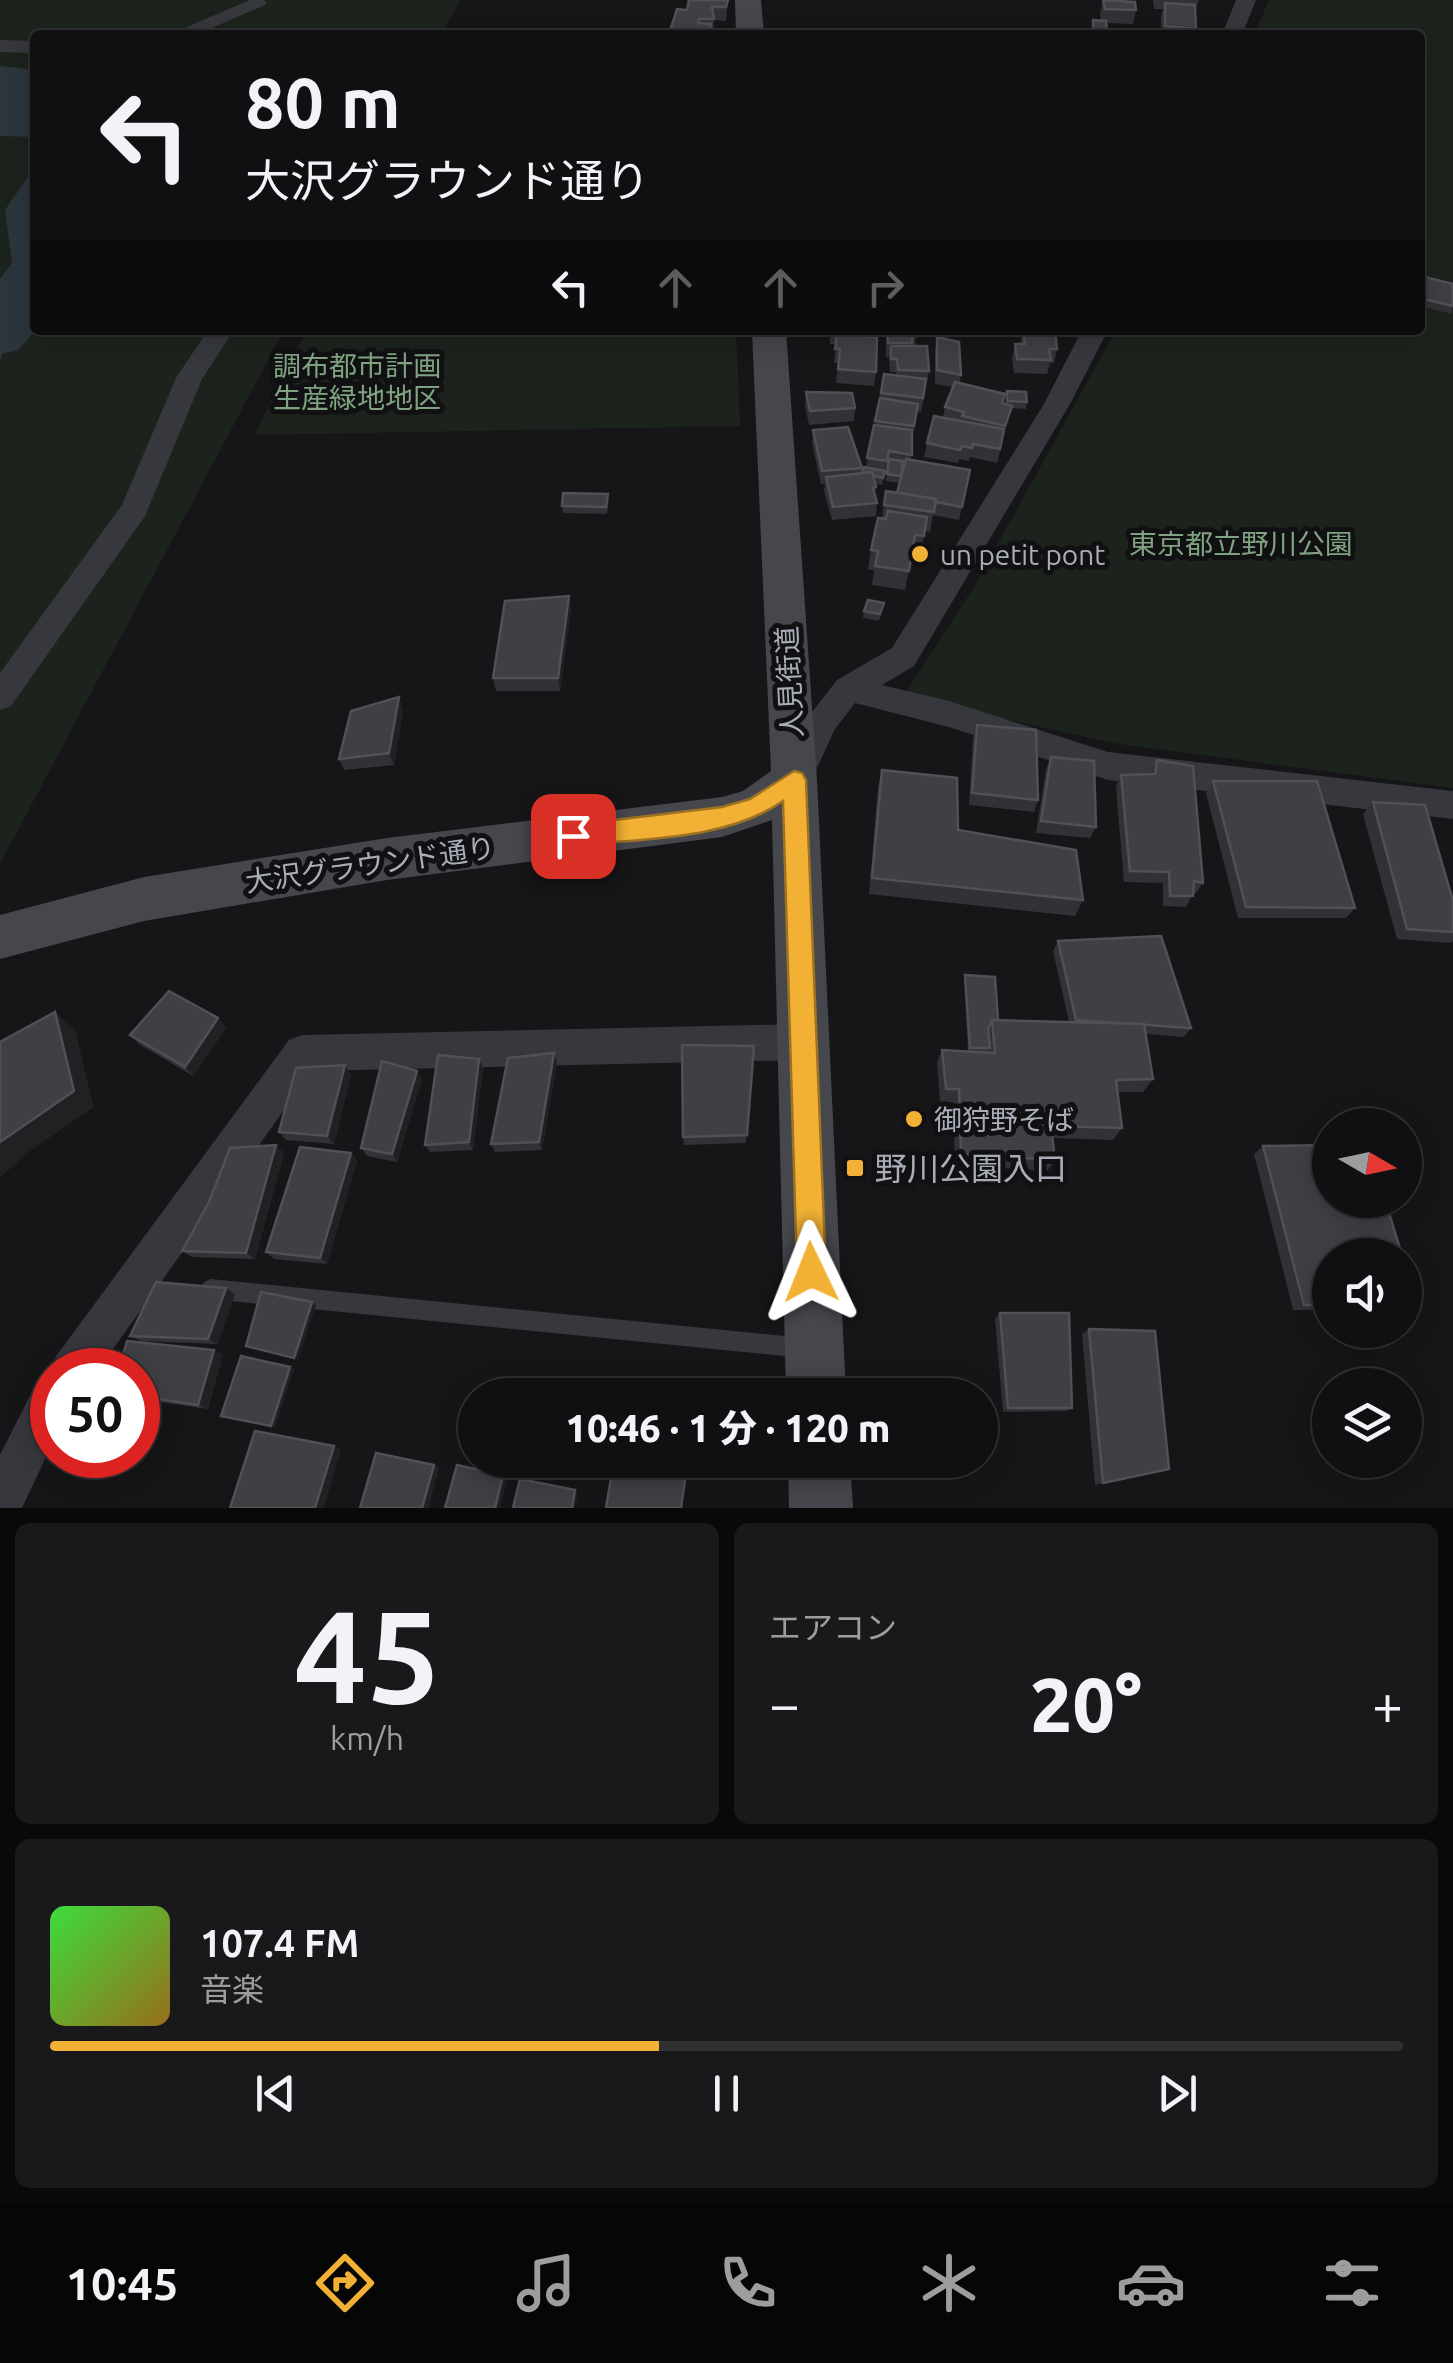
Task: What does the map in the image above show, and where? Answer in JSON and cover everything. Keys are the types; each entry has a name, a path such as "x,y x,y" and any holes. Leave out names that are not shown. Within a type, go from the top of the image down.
{"main road":[{"path":"748,0 750,30"},
{"name":"人見街道","path":"768,335 794,780 815,1372"},
{"name":"大沢グラウンド通り","path":"0,937 144,900 369,862 722,817 757,806 794,780"},
{"path":"820,1478 822,1508"}],"street":[{"path":"1234,30 1246,0"},
{"path":"246,30 259,2"},
{"path":"190,30 259,2"},
{"path":"0,46 30,47"},
{"path":"0,696 135,509 189,378 218,335"},
{"path":"794,780 823,721 848,689 904,657 1058,404 1092,335"},
{"path":"848,689 949,714 1108,766 1453,806"},
{"path":"90,1348 145,1283 302,1053 802,1042"},
{"path":"0,1504 30,1442"}],"lane":[{"path":"193,1288 815,1372"}],"green space":[{"path":"0,0 460,0 444,30 30,30 30,335 281,335 0,864"},
{"name":"東京都立野川公園","path":"1269,0 1453,0 1453,788 1119,744 903,697 974,587 1113,335 1425,335 1425,30 1256,30"},
{"name":"調布都市計画 生産緑地地区","path":"304,335 736,335 740,426 254,435"}],"shaded area":[{"path":"0,66 30,69 30,137 0,136"},
{"path":"30,174 32,335 18,350 2,354 0,362 0,279 12,263 5,210"}],"building":[{"path":"689,0 728,0 726,7 712,7 714,19 699,19 698,23 711,24 710,30 670,30 677,9 687,10"},
{"path":"1103,0 1135,2 1136,10 1105,9"},
{"path":"1165,3 1195,5 1196,29 1165,26"},
{"path":"1093,20 1106,21 1107,30 1093,29"},
{"path":"1425,277 1453,284 1453,306 1425,299"},
{"path":"837,335 877,337 876,372 838,369 840,349 835,349"},
{"path":"887,335 912,335 912,343 888,343"},
{"path":"1024,335 1055,335 1057,349 1049,349 1051,360 1017,359 1015,344 1025,344"},
{"path":"937,337 959,342 961,375 937,370"},
{"path":"891,346 927,346 929,371 898,370 897,359 891,359"},
{"path":"884,374 926,379 923,398 881,393"},
{"path":"955,382 1005,394 1002,403 1012,406 1005,426 962,416 964,412 945,407"},
{"path":"1007,391 1026,392 1027,402 1007,401"},
{"path":"806,392 852,393 855,408 810,411"},
{"path":"880,398 918,404 914,426 875,421"},
{"path":"934,416 1004,429 1000,449 973,444 972,448 962,446 960,450 927,443"},
{"path":"874,425 912,430 912,455 889,451 887,461 867,458"},
{"path":"848,427 862,468 822,471 813,430"},
{"path":"889,459 903,461 901,476 887,474"},
{"path":"906,459 970,470 962,507 897,493"},
{"path":"864,467 885,471 883,478 872,472 862,473"},
{"path":"872,472 877,503 833,507 826,477"},
{"path":"886,491 936,499 934,512 884,505"},
{"path":"563,493 608,494 606,507 562,506"},
{"path":"888,511 927,517 924,536 915,535 909,571 875,566 878,551 871,550 878,518 886,519"},
{"path":"569,596 558,678 493,678 505,601"},
{"path":"868,600 884,603 880,614 864,611"},
{"path":"399,697 389,753 339,759 351,711"},
{"path":"977,725 1036,730 1038,800 972,793"},
{"path":"1051,757 1094,761 1096,827 1041,821"},
{"path":"1157,760 1193,766 1203,883 1194,881 1193,896 1170,896 1169,872 1130,871 1121,775 1155,774"},
{"path":"882,770 957,778 958,830 1076,850 1083,900 872,878"},
{"path":"1213,781 1317,781 1355,908 1246,907"},
{"path":"1373,802 1425,805 1453,901 1453,932 1407,929"},
{"path":"1161,936 1191,1028 1076,1020 1058,941"},
{"path":"965,975 995,977 998,1020 992,1020 988,1029 990,1048 970,1048"},
{"path":"169,991 218,1018 185,1067 130,1035"},
{"path":"55,1012 74,1091 0,1142 0,1042"},
{"path":"992,1020 1144,1024 1153,1079 1116,1080 1122,1128 1051,1126 1055,1160 961,1154 959,1089 946,1089 942,1050 995,1053"},
{"path":"682,1045 754,1046 747,1135 683,1137"},
{"path":"554,1053 539,1142 491,1144 508,1058"},
{"path":"438,1055 479,1059 469,1142 425,1145"},
{"path":"382,1061 417,1071 392,1154 361,1148"},
{"path":"345,1065 327,1136 279,1132 296,1068"},
{"path":"276,1145 246,1253 182,1251 209,1202 230,1148"},
{"path":"1312,1145 1312,1218 1391,1218 1397,1238 1312,1238 1312,1305 1304,1305 1263,1146"},
{"path":"300,1147 351,1153 320,1258 266,1252"},
{"path":"156,1282 226,1288 208,1339 130,1336"},
{"path":"261,1292 312,1302 294,1358 246,1346"},
{"path":"1000,1313 1069,1313 1072,1408 1008,1408"},
{"path":"1089,1329 1155,1331 1169,1469 1103,1483"},
{"path":"127,1341 214,1350 198,1405 160,1399 160,1348 125,1348"},
{"path":"241,1356 290,1367 271,1426 221,1416"},
{"path":"255,1431 334,1446 315,1508 230,1508"},
{"path":"376,1453 434,1465 422,1508 360,1508"},
{"path":"457,1465 458,1478 502,1478 495,1508 445,1508"},
{"path":"611,1478 685,1478 681,1508 606,1508"},
{"path":"520,1479 575,1490 572,1508 513,1508"}],"place":[{"name":"un petit pont","path":"920,554"},
{"name":"御狩野そば","path":"914,1119"},
{"name":"野川公園入口","path":"855,1168"}],"route":[{"path":"573,836 722,817 757,806 794,780 811,1272"}]}
